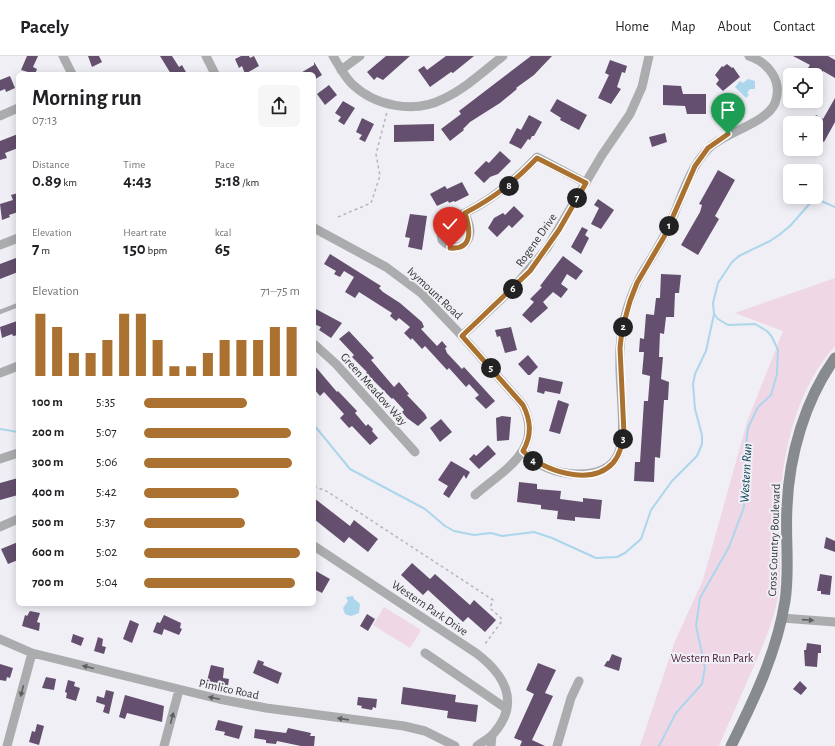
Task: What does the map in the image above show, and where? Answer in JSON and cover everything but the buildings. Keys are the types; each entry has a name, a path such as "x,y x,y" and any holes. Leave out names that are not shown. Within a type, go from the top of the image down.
{"main road":[{"name":"Cross Country Boulevard","path":"731,746 770,659 782,618 787,584 786,508 791,468 809,406 818,385 835,358"}],"street":[{"path":"63,56 71,72"},
{"path":"206,56 214,72"},
{"path":"333,56 342,70 359,90 379,101 389,104 419,107 438,102 457,91 503,56"},
{"path":"342,70 360,56"},
{"name":"Rogene Drive","path":"462,336 530,271 559,230 637,100 649,56"},
{"path":"523,451 532,460 540,465 555,471 570,474 597,473 607,468 614,462 619,454 624,434 620,365 622,330 637,283 664,237 689,177 701,157 716,142 765,115 775,103 777,86 773,73 763,64 749,56"},
{"path":"0,116 16,109"},
{"path":"465,213 483,204 509,186 537,158 586,183"},
{"name":"Ivymount Road","path":"316,229 367,256 403,279 431,303 523,405 528,416 530,426 528,443 523,451 475,495"},
{"path":"0,245 16,239"},
{"name":"Green Meadow Way","path":"316,346 336,364 415,452"},
{"path":"0,373 16,367"},
{"path":"0,459 16,454"},
{"path":"0,527 16,520"},
{"name":"Western Park Drive","path":"316,547 483,658 495,670 504,684 508,700 507,709"},
{"path":"782,618 835,622"},
{"name":"Pimlico Road","path":"0,639 32,653 179,690 266,708 425,730 455,746"},
{"path":"425,652 507,709 504,719 492,735 477,746"},
{"path":"7,746 32,653"},
{"path":"557,746 579,681"},
{"path":"164,746 179,690"},
{"path":"491,746 492,735"}],"lane":[{"path":"0,312 16,306"}],"path":[{"path":"338,217 371,203 380,176 376,154 389,104"},
{"path":"316,487 328,492 493,600 490,608 502,618 502,621 485,644"}],"green space":[{"name":"Western Run Park","path":"835,278 835,346 809,385 799,407 786,453 780,501 780,565 778,596 774,614 763,645 719,746 640,746 675,641 703,580 747,422 783,331 735,313"},
{"path":"384,607 421,630 410,648 373,625"}],"water":[{"path":"748,79 755,81 755,89 750,89 747,93 749,95 746,98 735,87 740,81 743,83"},
{"path":"353,596 354,599 360,604 359,613 351,616 345,614 343,608 348,601 346,597"}],"waterway":[{"name":"Western Run","path":"659,746 676,713 702,684 705,667 696,626 700,598 729,547 744,507 744,459 748,428 758,407 771,395 777,374 778,350 772,337 767,331 755,324 728,325 718,319 714,314 713,303 718,283 732,262 739,256 779,235 790,226 812,201 819,200 835,207"},
{"path":"316,427 350,469 425,509 445,526 454,531 474,535 491,533 502,536 534,532 552,538 596,558 617,557 625,553 641,539 651,510 672,481 697,456 702,444 702,435 695,409 693,384 695,374 706,351 714,314"},
{"path":"0,429 16,432"}],"route":[{"path":"450,248 462,246 469,237 470,226 465,213 483,204 509,186 537,158 586,183 559,230 530,271 514,288 462,336 523,405 528,416 530,426 528,443 523,451 532,460 540,465 555,471 570,474 597,473 607,468 614,462 622,445 624,434 620,348 625,315 637,283 664,237 695,166 708,148 728,134"}]}
